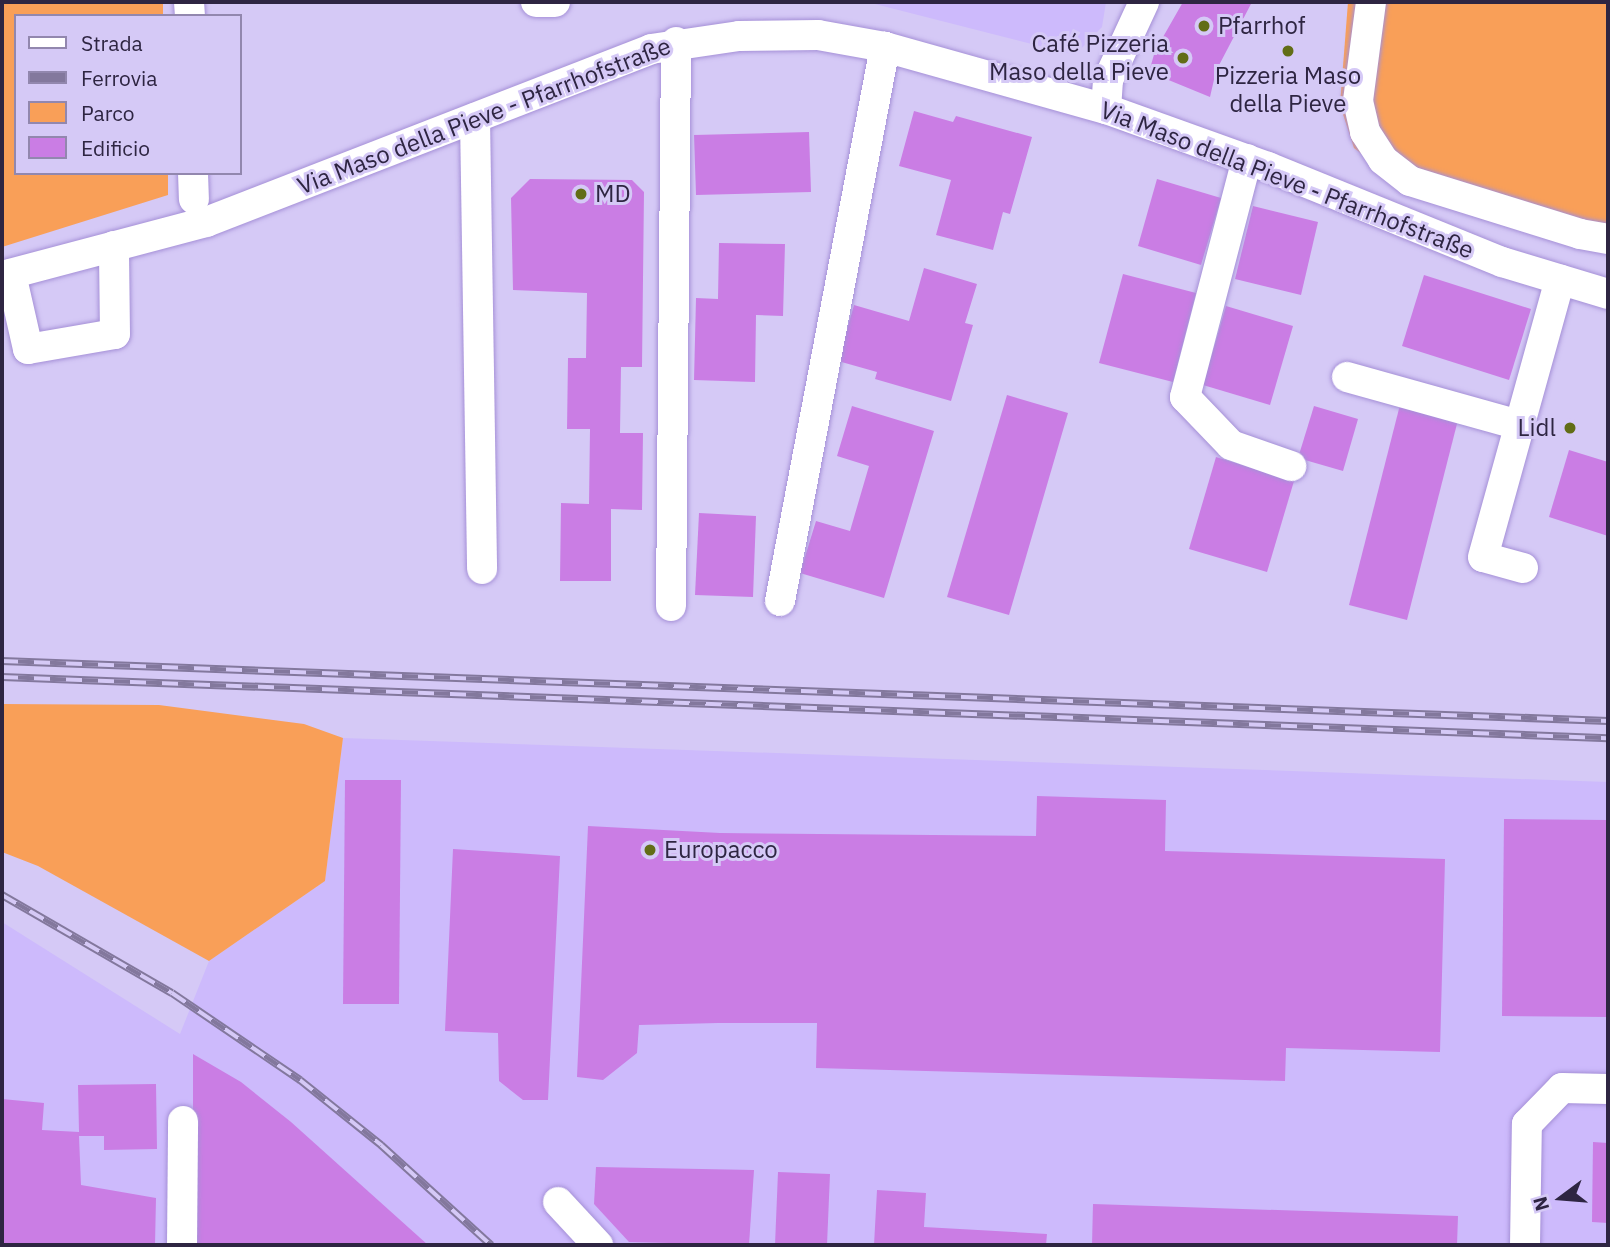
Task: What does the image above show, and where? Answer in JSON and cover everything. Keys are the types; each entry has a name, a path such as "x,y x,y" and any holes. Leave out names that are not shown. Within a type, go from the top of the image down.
{"street":[{"path":"536,2 555,2"},
{"path":"1106,109 1108,80 1144,2"},
{"path":"1371,2 1357,101 1365,132 1382,160 1410,181 1580,234 1608,239"},
{"name":"Via Maso della Pieve - Pfarrhofstraße","path":"6,275 206,222 676,42 818,35 885,47 1106,109 1247,159 1502,262 1608,295"},
{"path":"671,606 676,42"},
{"path":"780,601 885,47"},
{"path":"475,118 482,569"},
{"path":"1247,159 1185,397 1231,445 1291,466"},
{"path":"6,275 28,349 115,334 114,246"},
{"path":"1523,568 1483,557 1553,336 1560,280"},
{"path":"1347,377 1528,410"},
{"path":"1525,1245 1527,1124 1562,1088 1608,1089"},
{"path":"182,1245 183,1121"},
{"path":"558,1202 598,1245"}],"shaded area":[{"path":"867,2 1106,2 1102,27 1075,55"},
{"path":"343,738 1608,782 1608,1245 2,1245 2,922 180,1034 209,961 325,881"}],"green space":[{"path":"2,2 163,2 163,14 14,14 14,175 168,175 168,195 2,247"},
{"path":"1348,2 1608,2 1608,251 1404,187 1354,148 1340,105"},
{"path":"2,704 159,705 304,724 343,738 325,881 209,961 38,866 2,852"}],"building":[{"name":"Pfarrhof","path":"1183,2 1252,2 1216,71 1210,97 1149,72 1155,51"},
{"path":"914,111 953,122 956,116 1032,137 1010,214 1003,212 993,250 936,235 951,180 899,166"},
{"path":"809,132 811,192 696,195 694,135"},
{"path":"530,179 632,180 644,192 642,367 621,367 620,433 643,433 642,510 611,509 611,581 560,581 561,503 589,504 590,429 567,429 568,358 586,358 587,293 513,290 511,198"},
{"path":"1157,179 1221,198 1201,265 1138,246"},
{"path":"1253,206 1318,222 1301,295 1235,279"},
{"path":"719,243 785,244 783,316 756,315 755,382 694,380 696,298 718,299"},
{"path":"924,268 977,284 965,323 973,325 951,401 875,379 877,372 838,361 854,305 909,321"},
{"path":"1123,274 1196,293 1173,382 1099,363"},
{"path":"1424,275 1531,309 1509,380 1402,346"},
{"path":"1226,306 1293,326 1270,405 1203,385"},
{"path":"1007,395 1068,413 1009,615 947,597"},
{"path":"1402,397 1460,412 1407,620 1349,605"},
{"path":"852,406 934,431 884,598 800,573 816,521 850,531 869,466 837,456"},
{"path":"1314,406 1358,419 1343,471 1298,458"},
{"path":"1569,450 1608,462 1608,536 1549,517"},
{"path":"1216,457 1294,481 1267,572 1189,549"},
{"path":"699,513 756,516 753,597 695,595"},
{"path":"345,780 401,780 399,1004 343,1004"},
{"path":"1037,796 1166,800 1165,851 1445,859 1440,1052 1286,1048 1285,1081 816,1068 817,1023 639,1025 637,1053 603,1080 577,1077 588,826 720,833 1036,836"},
{"path":"1504,819 1608,820 1608,1017 1502,1016"},
{"path":"453,849 560,856 548,1100 523,1100 499,1081 498,1033 445,1031"},
{"path":"193,1054 241,1082 291,1122 428,1245 193,1245"},
{"path":"156,1084 157,1149 104,1150 104,1136 79,1136 81,1185 156,1198 155,1245 2,1245 2,1099 44,1103 42,1130 79,1132 78,1085"},
{"path":"1593,1142 1608,1143 1608,1223 1592,1222"},
{"path":"596,1167 754,1170 749,1245 629,1242 594,1204"},
{"path":"778,1172 830,1174 827,1245 775,1245"},
{"path":"877,1190 926,1193 924,1227 1047,1234 1046,1245 874,1245"},
{"path":"1093,1204 1458,1216 1457,1245 1092,1245"}],"railway":[{"path":"2,661 1608,721"},
{"path":"2,677 1608,738"},
{"path":"2,895 172,993 300,1080 381,1145 491,1245"}],"place":[{"name":"Pfarrhof","path":"1204,26"},
{"name":"Pizzeria Maso della Pieve","path":"1288,51"},
{"name":"Café Pizzeria Maso della Pieve","path":"1183,58"},
{"name":"MD","path":"581,194"},
{"name":"Lidl","path":"1570,428"},
{"name":"Europacco","path":"650,850"}]}
